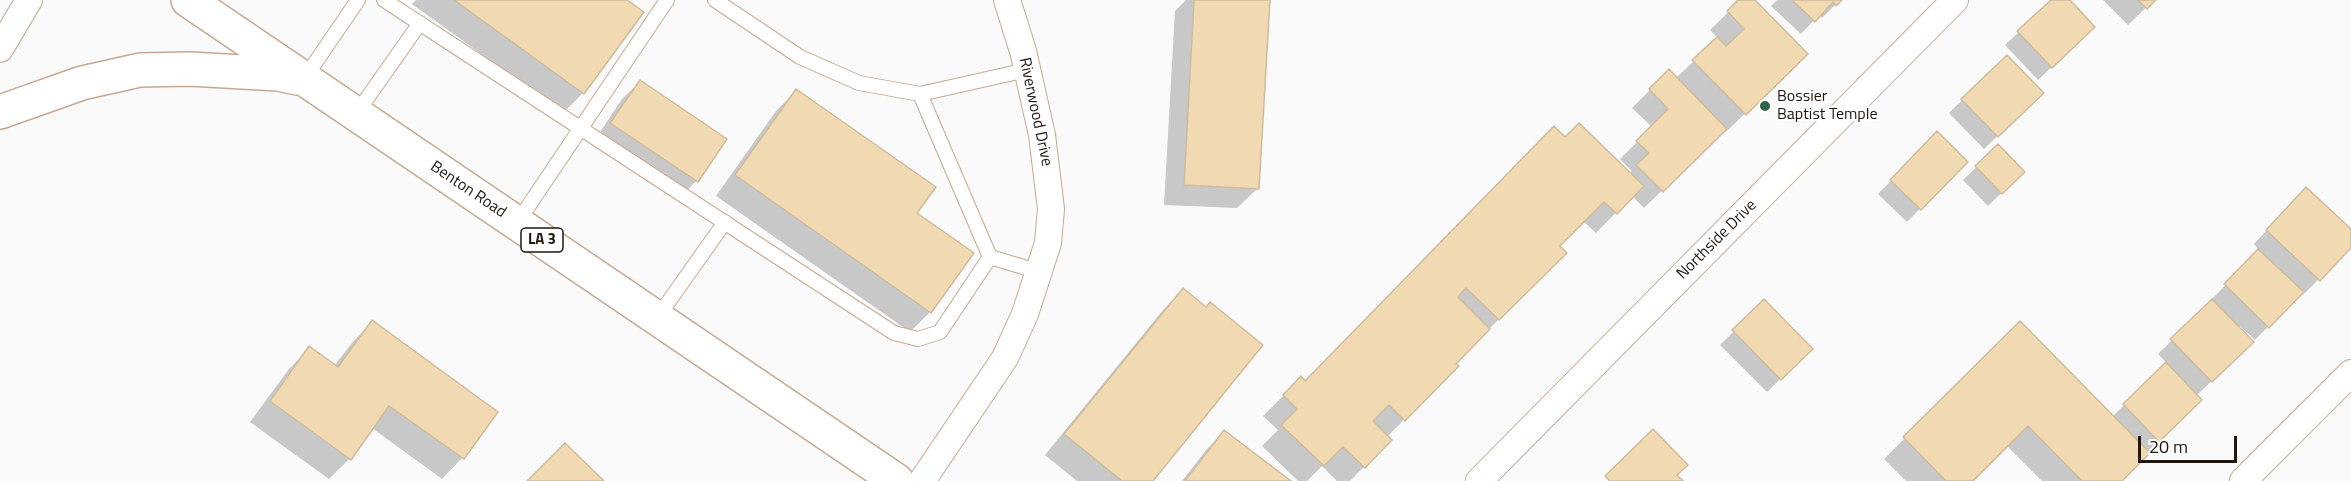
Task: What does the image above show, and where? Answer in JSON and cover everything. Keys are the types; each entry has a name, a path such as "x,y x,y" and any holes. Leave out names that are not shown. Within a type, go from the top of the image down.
{"main road":[{"name":"Benton Road","path":"188,0 897,481"},
{"path":"0,112 82,83 140,70 190,69 278,74 304,79"}],"street":[{"path":"0,49 29,0"},
{"name":"Riverwood Drive","path":"922,481 1005,358 1025,314 1048,243 1051,209 1042,135 1007,0"},
{"name":"Northside Drive","path":"1479,481 1955,0"},
{"path":"2243,481 2351,372"}],"lane":[{"path":"304,79 358,0"},
{"path":"384,0 894,333 918,339 940,332 990,257"},
{"path":"517,223 668,0"},
{"path":"715,0 800,57 859,83 920,94 1027,70"},
{"path":"356,114 420,23"},
{"path":"920,94 990,257"},
{"path":"657,318 725,222"},
{"path":"990,257 1040,272"}],"building":[{"path":"454,0 627,0 644,12 584,94"},
{"path":"1194,0 1270,0 1259,189 1184,185"},
{"path":"1738,0 1755,0 1808,54 1746,115 1692,60 1717,37 1726,46 1744,29 1727,11"},
{"path":"1792,0 1842,0 1836,6 1833,2 1815,22"},
{"path":"2051,0 2070,0 2095,27 2052,68 2017,31"},
{"path":"2138,0 2156,0 2147,9"},
{"path":"2007,55 2044,93 1998,137 1961,99"},
{"path":"1669,69 1727,129 1663,192 1636,165 1649,153 1636,141 1668,109 1649,89"},
{"path":"640,80 727,139 698,182 610,123"},
{"path":"796,89 936,187 917,213 974,253 931,313 735,175"},
{"path":"1579,123 1644,186 1617,214 1604,202 1560,246 1567,253 1499,320 1466,288 1458,297 1490,329 1456,364 1459,366 1405,421 1389,405 1373,421 1392,440 1365,468 1343,447 1324,466 1281,425 1297,409 1283,395 1301,376 1305,381 1554,126 1565,137"},
{"path":"1937,131 1968,162 1921,210 1890,180"},
{"path":"1998,144 2025,172 2002,194 1975,166"},
{"path":"2306,187 2351,229 2351,248 2320,281 2266,230"},
{"path":"2258,249 2304,292 2269,328 2224,284"},
{"path":"1183,288 1206,307 1210,302 1263,345 1153,481 1122,481 1064,434"},
{"path":"1764,299 1813,349 1781,380 1732,330"},
{"path":"2212,299 2254,342 2212,382 2170,339"},
{"path":"372,320 498,412 464,459 389,406 351,460 270,401 309,346 338,367"},
{"path":"2020,321 2150,453 2122,481 2082,481 2028,426 1973,481 1946,481 1903,437"},
{"path":"2166,362 2202,400 2159,442 2123,404"},
{"path":"1653,429 1688,465 1677,475 1683,481 1610,481 1605,476"},
{"path":"1224,430 1291,481 1185,481"},
{"path":"565,443 604,481 527,481"}],"place":[{"name":"Bossier Baptist Temple","path":"1765,106"}]}
